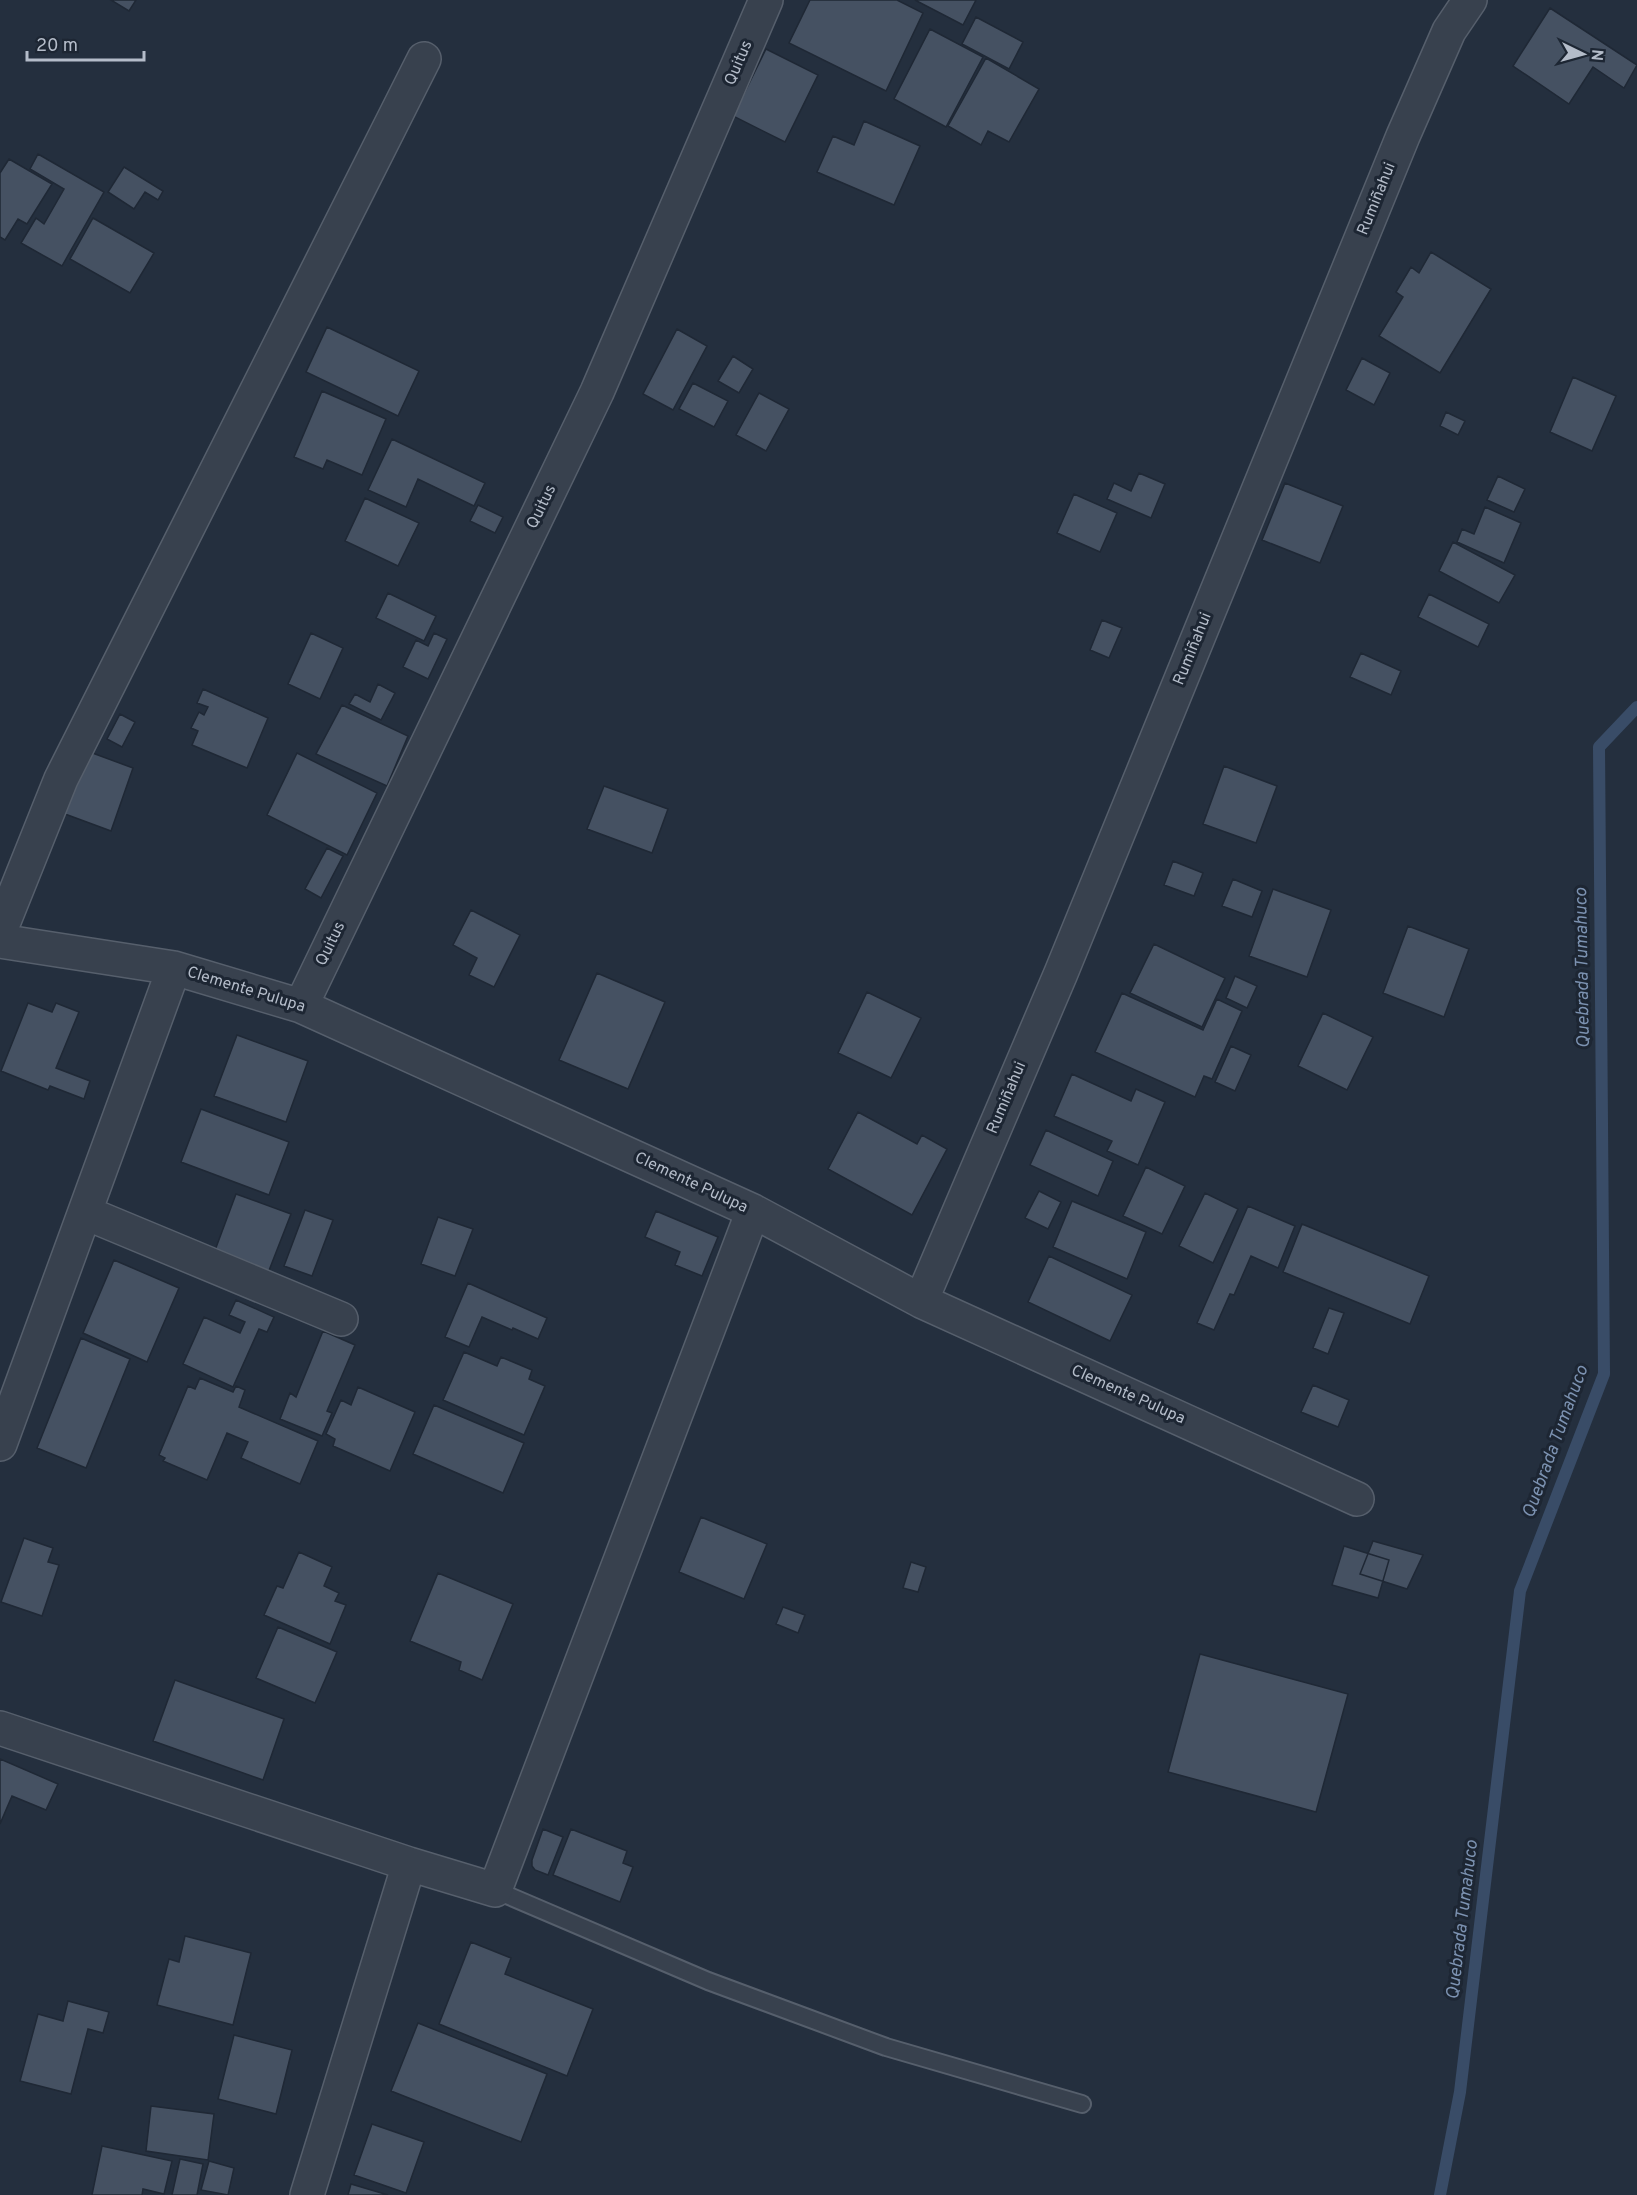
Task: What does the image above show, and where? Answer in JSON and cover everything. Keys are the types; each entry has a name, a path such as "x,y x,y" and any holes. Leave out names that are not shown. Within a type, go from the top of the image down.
{"street":[{"name":"Quitus","path":"301,1006 597,392 766,0"},
{"name":"Rumiñahui","path":"921,1301 1061,973 1402,136 1449,31 1470,0"},
{"path":"0,931 62,779 424,59"},
{"name":"Clemente Pulupa","path":"0,941 174,968 301,1006 753,1211 921,1301 1358,1498"},
{"path":"0,1444 174,968"},
{"path":"0,1728 409,1864 495,1890 753,1211"},
{"path":"86,1213 341,1319"},
{"path":"307,2195 409,1864"}],"lane":[{"path":"495,1890 708,1981 875,2043 1082,2104"}],"building":[{"path":"111,0 136,0 129,11"},
{"path":"810,0 897,0 923,13 886,91 789,43"},
{"path":"915,0 976,0 963,25"},
{"path":"1550,8 1637,65 1624,88 1593,67 1569,104 1513,66"},
{"path":"976,17 1023,42 1009,69 962,44"},
{"path":"930,29 983,57 946,127 894,99"},
{"path":"766,49 818,75 785,142 733,116"},
{"path":"986,58 1039,89 1009,142 988,131 981,145 948,126"},
{"path":"864,121 920,146 894,205 817,172 833,136 854,145"},
{"path":"38,154 104,192 62,266 21,243 36,218 44,224 64,189 30,169"},
{"path":"9,159 52,184 27,224 18,219 5,240 0,237 0,173"},
{"path":"124,167 163,191 158,200 145,192 134,209 108,192"},
{"path":"93,218 154,253 130,293 70,259"},
{"path":"1431,252 1491,289 1440,373 1379,336 1403,297 1396,292 1411,267 1419,273"},
{"path":"327,327 419,371 398,416 306,372"},
{"path":"677,329 707,346 673,410 643,394"},
{"path":"733,356 753,369 739,393 718,381"},
{"path":"1362,358 1390,373 1374,405 1346,390"},
{"path":"1573,377 1616,396 1592,451 1550,432"},
{"path":"693,383 728,401 714,427 679,409"},
{"path":"322,391 386,419 362,475 327,460 323,469 294,457"},
{"path":"759,393 789,409 766,451 736,435"},
{"path":"1446,412 1465,421 1458,435 1440,426"},
{"path":"392,439 485,483 474,506 418,479 406,507 368,490"},
{"path":"1139,473 1165,484 1151,518 1107,499 1114,483 1131,491"},
{"path":"1498,476 1525,489 1514,512 1487,500"},
{"path":"1285,483 1343,506 1320,563 1262,540"},
{"path":"1074,494 1117,513 1100,552 1057,533"},
{"path":"365,498 419,523 398,566 345,541"},
{"path":"478,505 503,517 495,533 470,521"},
{"path":"1485,507 1521,523 1504,563 1457,542 1462,529 1474,534"},
{"path":"1453,542 1515,575 1499,603 1439,571"},
{"path":"388,593 436,616 424,641 376,618"},
{"path":"1429,594 1489,624 1478,647 1418,617"},
{"path":"1102,620 1122,628 1109,658 1090,650"},
{"path":"311,633 343,648 320,699 288,684"},
{"path":"434,633 447,639 428,679 403,667 416,640 428,646"},
{"path":"1361,653 1401,671 1391,695 1350,677"},
{"path":"378,684 395,693 381,720 349,704 355,694 370,702"},
{"path":"203,689 268,718 247,768 192,745 198,731 191,728 199,712 204,715 208,707 197,703"},
{"path":"342,705 408,736 387,786 316,754"},
{"path":"120,714 135,722 122,747 107,739"},
{"path":"87,751 133,768 111,831 65,814"},
{"path":"297,753 377,793 347,855 267,815"},
{"path":"1224,766 1277,786 1256,843 1203,824"},
{"path":"604,786 668,809 652,853 587,829"},
{"path":"327,848 343,856 321,898 305,889"},
{"path":"1173,861 1203,873 1194,896 1164,885"},
{"path":"1233,879 1262,891 1252,917 1222,906"},
{"path":"1273,889 1331,910 1307,977 1249,956"},
{"path":"471,910 520,935 494,987 469,975 477,958 453,945"},
{"path":"1408,926 1469,949 1444,1017 1383,993"},
{"path":"1154,944 1225,978 1202,1027 1130,993"},
{"path":"597,973 665,1002 628,1089 559,1060"},
{"path":"1235,976 1257,986 1247,1008 1226,998"},
{"path":"867,992 921,1018 891,1078 838,1053"},
{"path":"1122,993 1203,1030 1217,999 1242,1011 1212,1079 1204,1076 1195,1097 1095,1052"},
{"path":"28,1003 52,1012 56,1003 79,1012 56,1068 90,1081 84,1099 50,1086 48,1090 1,1071"},
{"path":"1323,1013 1373,1037 1347,1090 1298,1066"},
{"path":"237,1035 308,1061 286,1122 214,1096"},
{"path":"1231,1046 1251,1055 1235,1091 1215,1082"},
{"path":"1072,1074 1131,1101 1136,1089 1165,1102 1138,1165 1107,1151 1112,1141 1054,1116"},
{"path":"201,1109 289,1142 269,1195 181,1162"},
{"path":"858,1112 917,1144 922,1135 947,1149 912,1215 828,1169"},
{"path":"1046,1130 1113,1161 1098,1196 1030,1165"},
{"path":"1146,1167 1185,1186 1162,1234 1123,1216"},
{"path":"1039,1191 1061,1202 1048,1229 1025,1218"},
{"path":"1205,1193 1238,1209 1213,1263 1179,1246"},
{"path":"236,1194 291,1214 268,1273 214,1253"},
{"path":"1072,1201 1146,1232 1127,1279 1053,1247"},
{"path":"1248,1206 1295,1226 1278,1268 1251,1256 1234,1295 1230,1294 1214,1330 1197,1323"},
{"path":"305,1210 333,1220 312,1276 284,1266"},
{"path":"656,1211 718,1237 702,1276 675,1265 680,1252 645,1237"},
{"path":"438,1217 473,1229 455,1276 421,1264"},
{"path":"1302,1224 1429,1276 1410,1324 1283,1272"},
{"path":"1049,1256 1132,1295 1110,1341 1028,1302"},
{"path":"114,1260 179,1288 147,1362 83,1333"},
{"path":"468,1283 547,1318 538,1339 482,1317 469,1347 445,1337"},
{"path":"236,1300 274,1317 267,1332 259,1329 233,1387 183,1364 204,1317 240,1333 245,1322 229,1315"},
{"path":"1329,1308 1344,1313 1328,1354 1313,1348"},
{"path":"323,1331 355,1345 327,1411 332,1413 322,1436 280,1419 290,1393 296,1397"},
{"path":"81,1338 130,1359 86,1468 37,1448"},
{"path":"464,1352 497,1366 501,1357 532,1370 529,1379 545,1386 524,1435 443,1400"},
{"path":"200,1378 233,1392 236,1386 245,1390 239,1407 318,1441 300,1484 241,1458 248,1442 227,1433 207,1480 163,1461 165,1458 159,1455 188,1386 195,1389"},
{"path":"1313,1385 1349,1400 1338,1427 1301,1412"},
{"path":"358,1387 415,1412 390,1471 333,1446 335,1439 326,1434 341,1400 351,1405"},
{"path":"434,1405 524,1443 503,1493 413,1454"},
{"path":"701,1517 767,1544 744,1599 679,1572"},
{"path":"24,1538 53,1548 48,1562 59,1565 42,1616 1,1602"},
{"path":"1373,1541 1423,1555 1407,1589 1360,1574"},
{"path":"1344,1546 1389,1560 1378,1598 1332,1585"},
{"path":"299,1552 332,1567 324,1586 339,1593 335,1601 346,1605 330,1644 264,1615 277,1586 283,1588"},
{"path":"911,1562 926,1567 918,1592 903,1588"},
{"path":"438,1573 513,1604 482,1680 459,1670 461,1662 410,1641"},
{"path":"783,1607 805,1615 798,1633 776,1624"},
{"path":"278,1627 337,1652 315,1703 256,1678"},
{"path":"1200,1654 1348,1694 1316,1812 1168,1772"},
{"path":"175,1680 284,1719 263,1780 153,1741"},
{"path":"0,1759 58,1784 46,1810 12,1796 0,1824"},
{"path":"543,1829 563,1837 548,1875 535,1870 532,1866"},
{"path":"571,1829 627,1851 623,1863 633,1867 620,1902 553,1875"},
{"path":"185,1936 251,1953 233,2025 157,2005 169,1959 179,1962"},
{"path":"471,1942 511,1958 505,1974 593,2009 567,2076 439,2024"},
{"path":"68,2001 109,2012 103,2033 88,2029 71,2094 20,2081 38,2014 63,2021"},
{"path":"418,2023 547,2074 521,2142 391,2091"},
{"path":"234,2035 292,2050 276,2114 218,2099"},
{"path":"151,2106 214,2114 208,2160 146,2151"},
{"path":"372,2124 424,2142 406,2193 354,2175"},
{"path":"102,2146 172,2161 164,2194 143,2189 142,2195 92,2195"},
{"path":"180,2159 203,2164 197,2195 172,2195"},
{"path":"209,2161 234,2168 228,2195 201,2190"},
{"path":"351,2184 388,2195 348,2195"}],"waterway":[{"name":"Quebrada Tumahuco","path":"1440,2195 1460,2092 1520,1591 1604,1374 1599,747 1637,707"}]}
